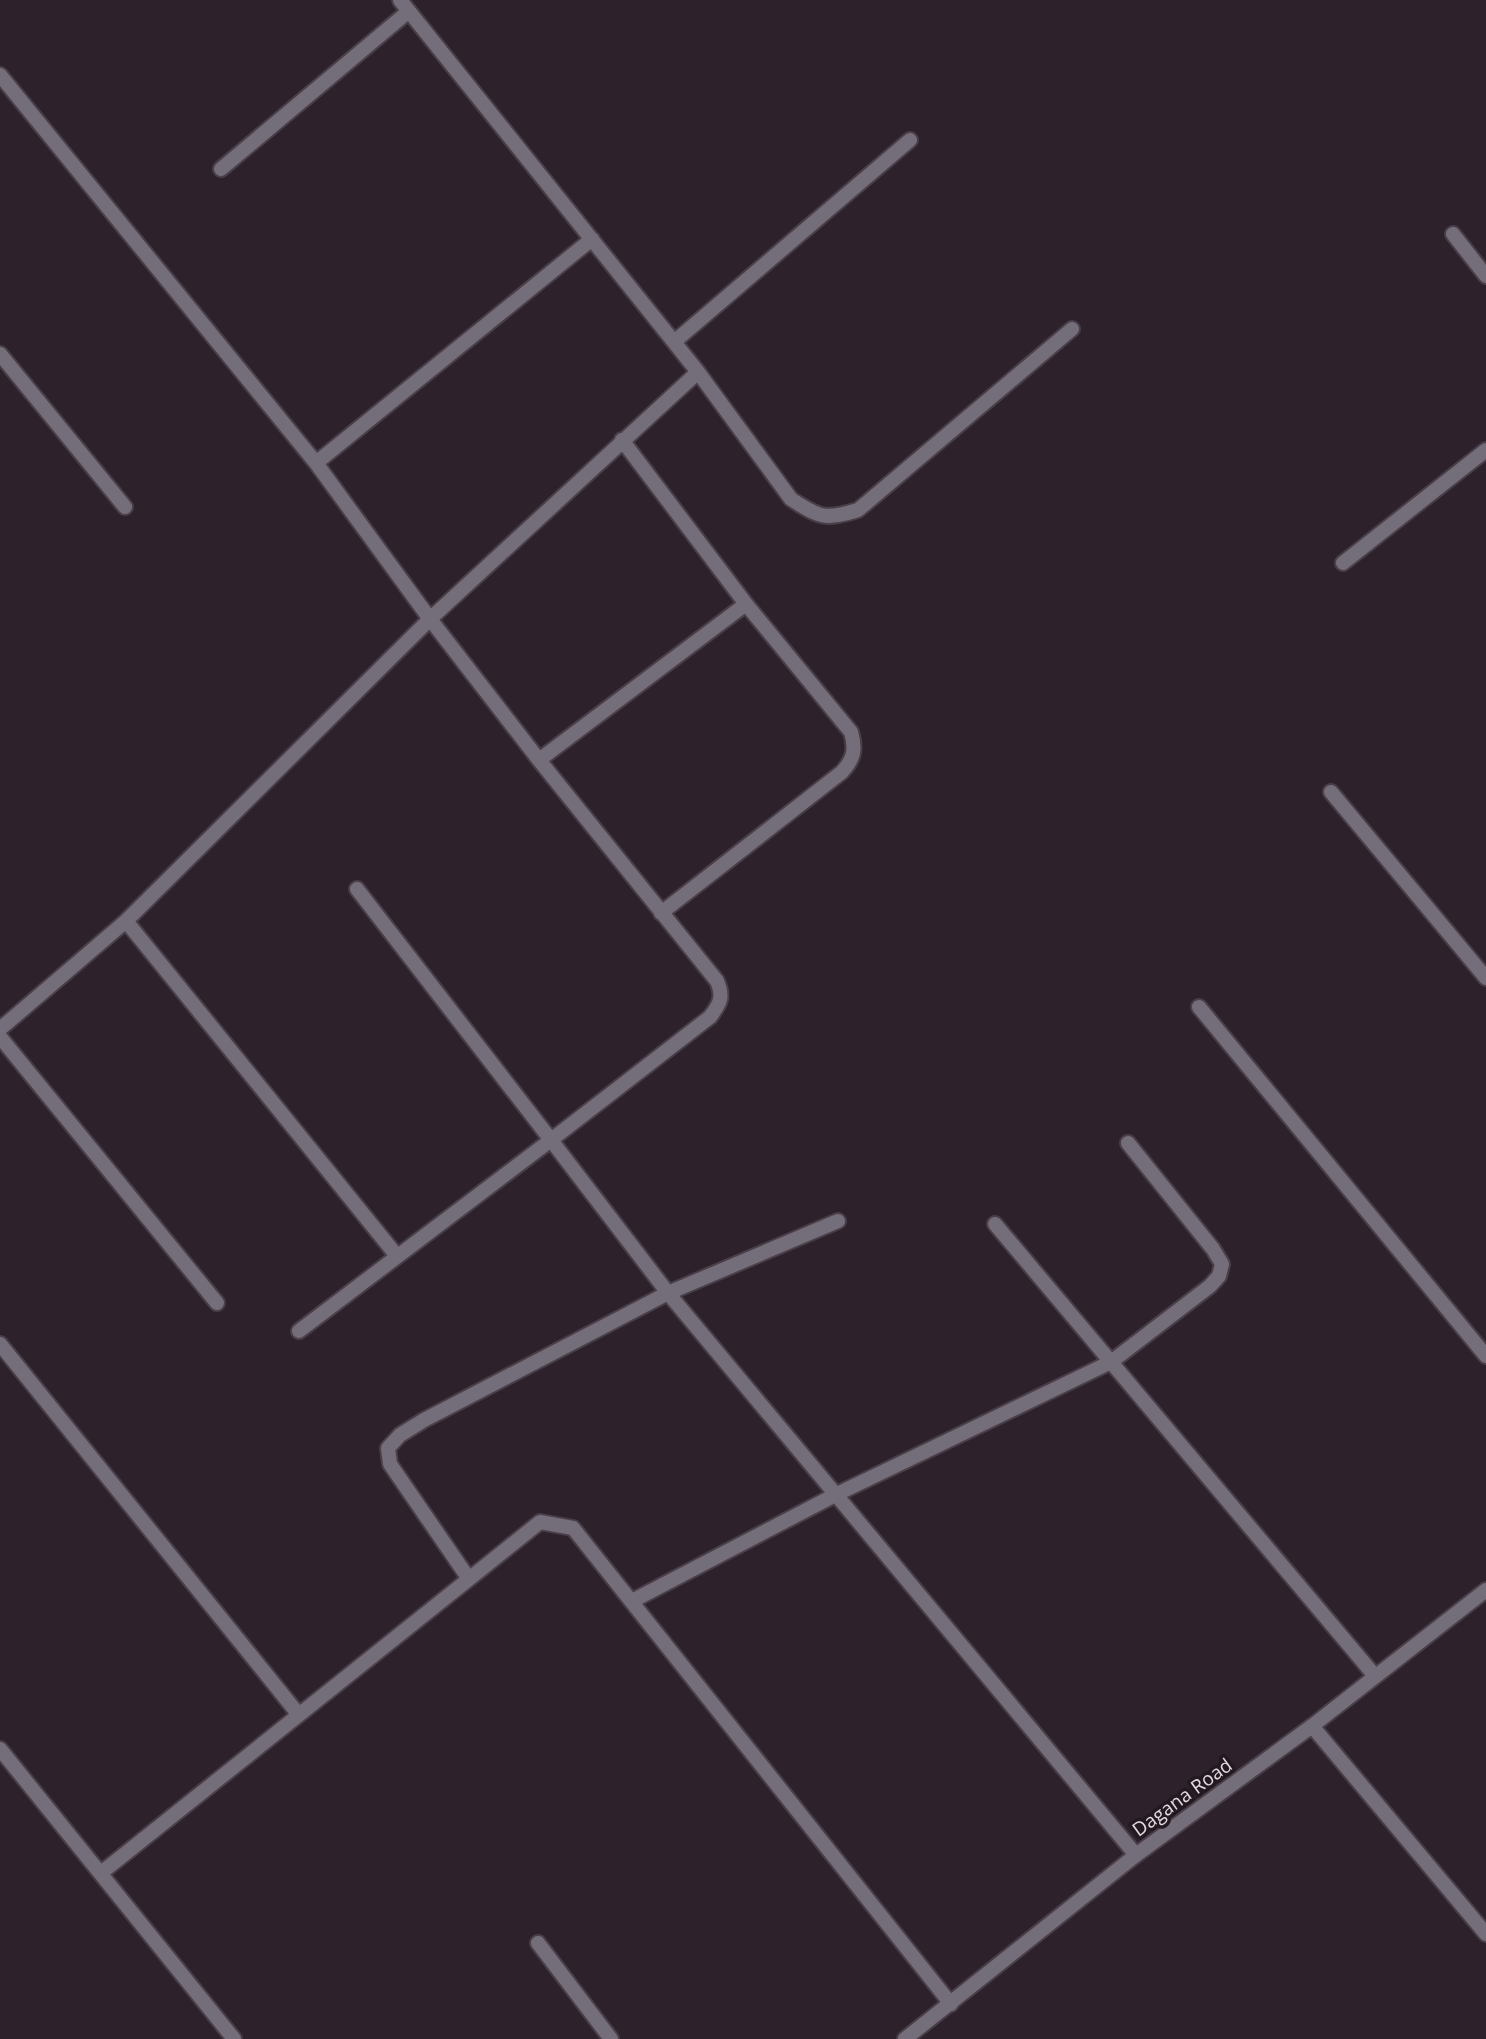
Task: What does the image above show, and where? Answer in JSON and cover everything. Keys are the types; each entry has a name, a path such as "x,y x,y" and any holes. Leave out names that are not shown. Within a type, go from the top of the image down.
{"street":[{"path":"221,169 404,6 698,372 791,499 813,513 833,517 858,510 1072,329"},
{"path":"0,75 316,463 430,619 539,760 718,981 723,993 719,1006 710,1017 299,1331"},
{"path":"674,342 910,139"},
{"path":"1453,234 1486,276"},
{"path":"316,463 592,239"},
{"path":"0,354 125,507"},
{"path":"0,1029 126,921 430,619 698,372"},
{"path":"622,440 746,604 851,732 856,747 850,764 842,772 661,913"},
{"path":"1343,563 1486,450"},
{"path":"539,760 746,604"},
{"path":"1331,792 1486,978"},
{"path":"357,889 668,1293 1136,1855"},
{"path":"126,921 397,1256"},
{"path":"1199,1007 1486,1356"},
{"path":"0,1037 217,1303"},
{"path":"632,1601 837,1494 1111,1362 1210,1286 1219,1276 1222,1264 1128,1143"},
{"path":"469,1579 390,1464 388,1448 400,1435 668,1293 838,1221"},
{"path":"995,1224 1375,1676"},
{"path":"0,1344 299,1715"},
{"path":"101,1873 540,1522 573,1528 951,2004"},
{"name":"Dagana Road","path":"912,2037 1136,1855 1312,1726 1486,1590"},
{"path":"1312,1726 1486,1934"},
{"path":"0,1749 234,2039"},
{"path":"538,1943 611,2039"}]}
